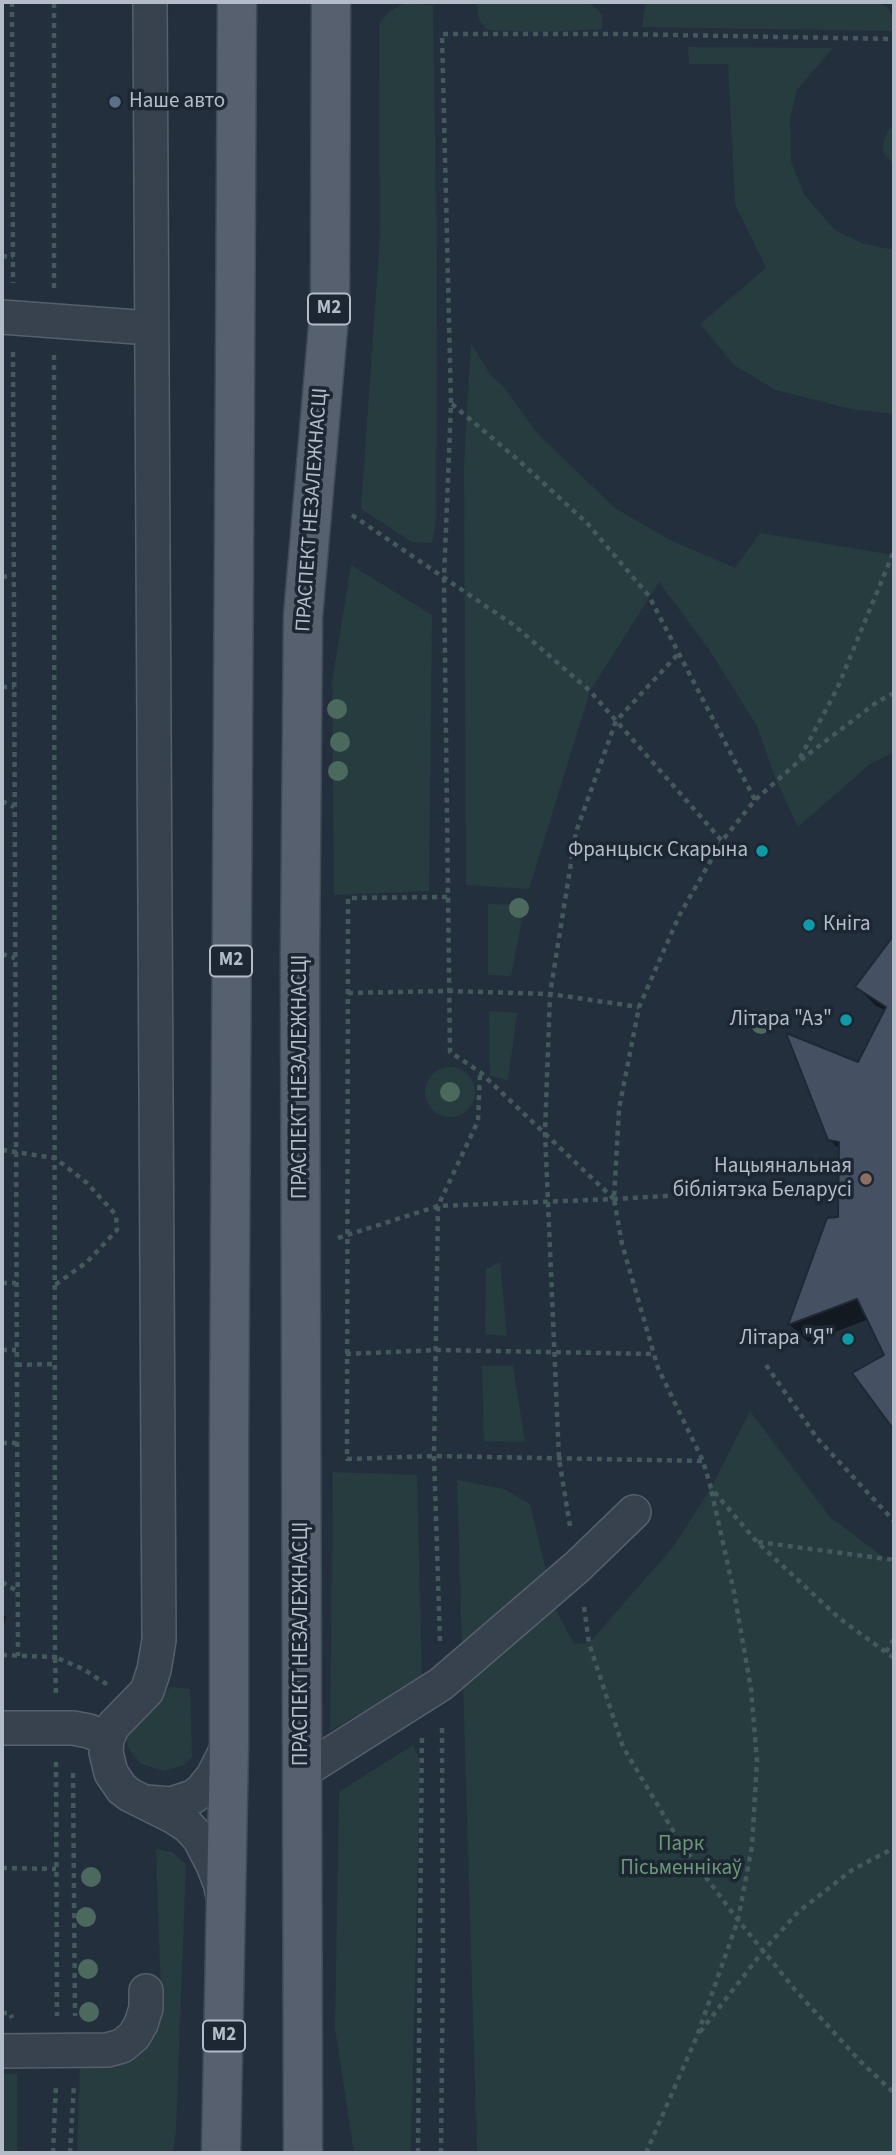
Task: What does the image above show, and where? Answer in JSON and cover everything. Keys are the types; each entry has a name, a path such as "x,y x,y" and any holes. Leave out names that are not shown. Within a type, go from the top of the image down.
{"main road":[{"name":"М2","path":"221,2153 229,1744 237,2"},
{"name":"ПРАСПЕКТ НЕЗАЛЕЖНАСЦІ","path":"303,2153 300,943 303,616 330,304 331,2"}],"lane":[{"path":"150,2 159,1640 147,1691 116,1721 107,1739 106,1752 108,1766 116,1782 130,1795 174,1817 188,1826 199,1838 220,1883 227,1919"},
{"path":"7,318 150,328"},
{"path":"302,1772 442,1696 634,1512"},
{"path":"2,1728 73,1728 107,1739"},
{"path":"130,1795 145,1802 162,1805 193,1797 213,1776 229,1744"},
{"path":"2,2051 107,2050 122,2046 137,2031 144,2017 146,1992"}],"path":[{"path":"12,2 13,257 7,318 14,575 18,1656"},
{"path":"54,2 55,1657"},
{"path":"614,1199 480,1072 450,1052 444,578 451,403 442,34 894,39"},
{"path":"2,256 13,257"},
{"path":"451,403 587,523 649,596 755,800"},
{"path":"352,515 515,626 590,691 722,841"},
{"path":"798,762 836,690 894,551"},
{"path":"2,577 14,575"},
{"path":"679,653 616,721 576,832 550,994 545,1133 559,1459 589,1643 623,1747 681,1844 738,1920 805,2001 860,2061 894,2093"},
{"path":"2,687 14,687"},
{"path":"646,2153 697,2036 738,1920 752,1846 757,1761 751,1689 734,1592 711,1488 703,1461 658,1368 622,1244 614,1199 619,1109 639,1007 679,916 722,841 755,800 798,762 877,702 894,693"},
{"path":"2,801 14,807"},
{"path":"447,897 348,898 347,1459 434,1456 703,1461"},
{"path":"2,954 15,958"},
{"path":"348,993 449,991 550,994 639,1007"},
{"path":"441,2153 442,1696 434,1456 438,1206 478,1121 480,1072"},
{"path":"2,1150 55,1158 87,1183 117,1215 117,1230 87,1262 55,1285"},
{"path":"334,1238 438,1206 818,1187"},
{"path":"2,1283 16,1283"},
{"path":"2,1350 16,1350"},
{"path":"346,1354 436,1350 654,1354"},
{"path":"17,1365 55,1364"},
{"path":"766,1364 817,1438 894,1521"},
{"path":"2,1443 17,1443"},
{"path":"711,1488 758,1542 839,1618 894,1658"},
{"path":"758,1542 894,1560"},
{"path":"2,1582 18,1592"},
{"path":"886,1652 894,1639"},
{"path":"2,1655 55,1657 83,1669 111,1687 117,1682"},
{"path":"418,2153 422,1721 442,1696"},
{"path":"56,1750 56,1869 70,2153"},
{"path":"53,2153 66,2050 74,1764"},
{"path":"697,2036 764,1950 798,1912 852,1870 894,1848"},
{"path":"2,1868 56,1869"}],"green space":[{"path":"406,2 433,6 437,265 436,523 432,543 412,542 361,509 380,236 379,24 389,12"},
{"path":"477,2 587,2 602,15 602,29 543,32 487,30 479,20"},
{"path":"646,2 880,4 887,7 894,18 894,31 642,27"},
{"path":"688,47 833,48 797,90 790,118 791,162 805,196 835,230 864,244 894,250 894,414 851,409 776,390 735,366 700,324 766,268 735,204 728,64 689,64"},
{"path":"894,125 894,165 884,153 883,145 888,130"},
{"path":"471,344 491,375 502,385 538,434 615,508 670,540 735,568 760,533 894,555 894,752 870,764 798,827 776,780 757,726 708,648 659,582 590,691 529,889 466,885 464,463"},
{"path":"351,565 432,615 429,891 334,895 332,682"},
{"path":"488,904 525,905 511,976 488,975"},
{"path":"489,1011 517,1013 508,1080 490,1076"},
{"path":"450,1067 468,1074 475,1092 468,1110 450,1117 432,1110 425,1092 432,1074"},
{"path":"500,1262 507,1336 485,1334 486,1269"},
{"path":"482,1366 513,1366 525,1442 484,1441"},
{"name":"Парк Пісьменнікаў","path":"750,1411 830,1517 894,1565 894,2153 477,2153 457,1480 504,1489 530,1504 555,1608 574,1644 589,1643 673,1547 711,1488"},
{"path":"333,1472 417,1475 422,1677 330,1731"},
{"path":"171,1687 190,1689 192,1757 184,1765 164,1771 141,1764 129,1749 126,1737 129,1727"},
{"path":"413,1745 420,1761 411,2153 354,2153 335,2028 339,1792"},
{"path":"156,1849 172,1852 186,1864 173,2153 77,2153 80,2066 161,1996"},
{"path":"2,2074 17,2074 17,2153 2,2153"}],"building":[{"name":"Нацыянальная бібліятэка Беларусі","path":"894,935 894,1430 852,1373 884,1355 857,1299 788,1325 827,1218 838,1217 839,1142 828,1140 786,1033 858,1062 886,1007 855,987"}],"place":[{"name":"Наше авто","path":"115,102"},
{"name":"Францыск Скарына","path":"762,851"},
{"name":"Кніга","path":"809,925"},
{"name":"Літара \"Аз\"","path":"846,1020"},
{"name":"Нацыянальная бібліятэка Беларусі","path":"866,1179"},
{"name":"Літара \"Я\"","path":"848,1339"}]}
